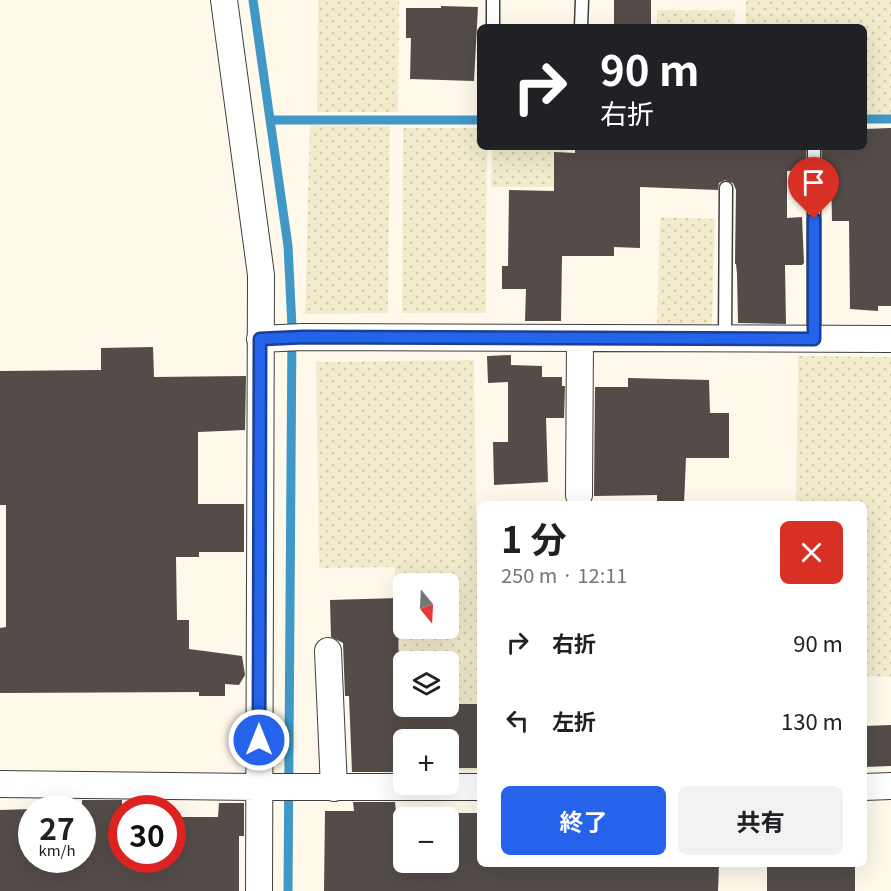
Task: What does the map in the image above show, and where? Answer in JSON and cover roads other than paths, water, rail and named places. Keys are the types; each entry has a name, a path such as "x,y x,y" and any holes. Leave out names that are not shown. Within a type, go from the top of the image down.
{"street":[{"path":"224,0 268,339 280,787 259,891"},
{"path":"268,339 303,337 891,339"},
{"path":"579,495 580,338"},
{"path":"328,651 334,788"},
{"path":"0,784 334,788 477,787"},
{"path":"867,787 891,786"}],"lane":[{"path":"493,24 494,0"},
{"path":"581,24 582,0"},
{"path":"814,150 814,339"},
{"path":"725,338 726,188"}],"waterway":[{"path":"253,0 288,246 292,327 288,891"},
{"path":"867,119 891,119"},
{"path":"270,120 477,120"}]}
